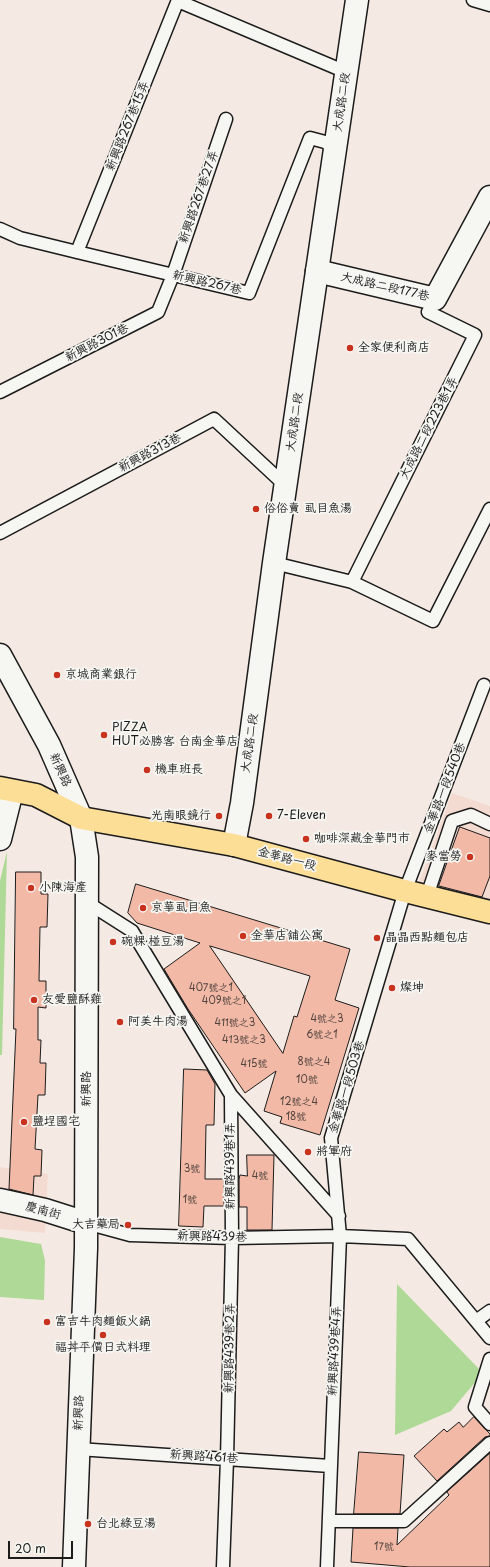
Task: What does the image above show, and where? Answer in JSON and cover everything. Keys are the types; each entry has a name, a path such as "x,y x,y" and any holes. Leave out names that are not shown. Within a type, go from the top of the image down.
{"main road":[{"name":"金華路一段","path":"6,790 36,795 81,818 234,845 405,892 490,912"}],"street":[{"name":"大成路二段","path":"234,845 242,803 274,563 357,0"},
{"name":"大成路二段177巷","path":"317,271 435,299 490,197"},
{"name":"新興路","path":"0,655 49,745 81,818 88,857 86,1224 74,1567"},
{"path":"0,839 6,790"},
{"name":"慶南街","path":"0,1200 45,1210 86,1224"}],"lane":[{"path":"473,0 490,5"},
{"path":"178,1 346,72"},
{"name":"新興路267巷15弄","path":"77,252 178,1"},
{"name":"新興路267巷27弄","path":"173,275 226,119"},
{"name":"新興路267巷","path":"0,228 20,238 249,292 310,138 325,142 335,148"},
{"name":"新興路301巷","path":"0,392 158,312 173,275"},
{"name":"大成路二段223巷1弄","path":"352,582 476,335 428,312 435,299"},
{"name":"新興路313巷","path":"0,533 214,419 286,486"},
{"path":"274,563 352,582 433,621 490,509"},
{"name":"金華路一段540巷","path":"405,892 484,685"},
{"path":"426,896 452,821 471,814 490,824"},
{"name":"金華路一段503巷","path":"340,1236 331,1138 405,892"},
{"path":"88,903 132,931 231,1095 339,1216"},
{"name":"新興路439巷1弄","path":"231,1095 232,1238"},
{"name":"新興路439巷","path":"86,1224 130,1235 232,1238 340,1236"},
{"path":"340,1236 408,1239 490,1338"},
{"name":"新興路439巷4弄","path":"327,1567 340,1236"},
{"name":"新興路439巷2弄","path":"223,1567 232,1238"},
{"path":"476,1321 490,1311"},
{"path":"490,1359 475,1407 490,1424"},
{"path":"330,1521 404,1521 490,1443"},
{"name":"新興路461巷","path":"78,1449 330,1466"}],"shaded area":[{"path":"452,793 490,806 490,907 417,888"},
{"path":"0,1167 48,1174 45,1233 0,1229"}],"green space":[{"path":"7,851 2,1055 0,1055 0,881"},
{"path":"0,1237 41,1244 45,1260 44,1300 0,1297"},
{"path":"397,1284 483,1373 451,1411 395,1435"}],"building":[{"name":"麥當勞","path":"460,827 490,838 490,876 482,897 439,886"},
{"path":"16,872 41,872 41,894 48,894 47,927 40,927 39,981 46,981 46,1008 38,1007 38,1040 41,1040 40,1063 46,1063 45,1095 38,1095 35,1149 42,1150 41,1176 34,1176 33,1195 9,1189 16,1029 14,1029"},
{"path":"136,884 350,949 335,1000 359,1008 320,1135 280,1123 282,1117 264,1111 276,1071 245,1093 188,1009 164,969 200,943 137,923 128,913","holes":["210,946 310,976 297,1017 294,1016 283,1053"]},
{"path":"184,1069 207,1070 215,1084 214,1125 206,1125 205,1179 224,1179 224,1206 204,1206 203,1227 179,1226"},
{"path":"247,1155 274,1155 272,1230 247,1230 247,1207 239,1207 239,1179 240,1175 247,1176"},
{"path":"474,1417 490,1434 490,1436 485,1437 437,1481 414,1456 444,1429 447,1432 459,1422 463,1427"},
{"path":"359,1452 404,1455 400,1514 354,1514"},
{"path":"490,1453 490,1567 410,1567 351,1562 353,1528 398,1528 397,1545 449,1495 447,1492"}],"place":[{"name":"全家便利商店","path":"350,348"},
{"name":"俗俗賣 虱目魚湯","path":"256,509"},
{"name":"京城商業銀行","path":"57,675"},
{"name":"PIZZA HUT必勝客 台南金華店","path":"104,735"},
{"name":"機車班長","path":"147,770"},
{"name":"光南眼鏡行","path":"219,816"},
{"name":"7-Eleven","path":"269,816"},
{"name":"咖啡深藏金華門市","path":"306,839"},
{"name":"麥當勞","path":"470,857"},
{"name":"小陳海產","path":"31,888"},
{"name":"京華虱目魚","path":"143,908"},
{"name":"金華店舖公寓","path":"243,936"},
{"name":"晶晶西點麵包店","path":"377,938"},
{"name":"碗粿·椪豆湯","path":"113,942"},
{"name":"燦坤","path":"392,988"},
{"name":"友愛鹽酥雞","path":"34,1000"},
{"name":"阿美牛肉湯","path":"120,1022"},
{"name":"鹽埕國宅","path":"24,1122"},
{"name":"將軍府","path":"308,1152"},
{"name":"大吉藥局","path":"128,1225"},
{"name":"富吉牛肉麵飯火鍋","path":"47,1322"},
{"name":"福丼平價日式料理","path":"103,1335"},
{"name":"台北綠豆湯","path":"88,1524"}]}
